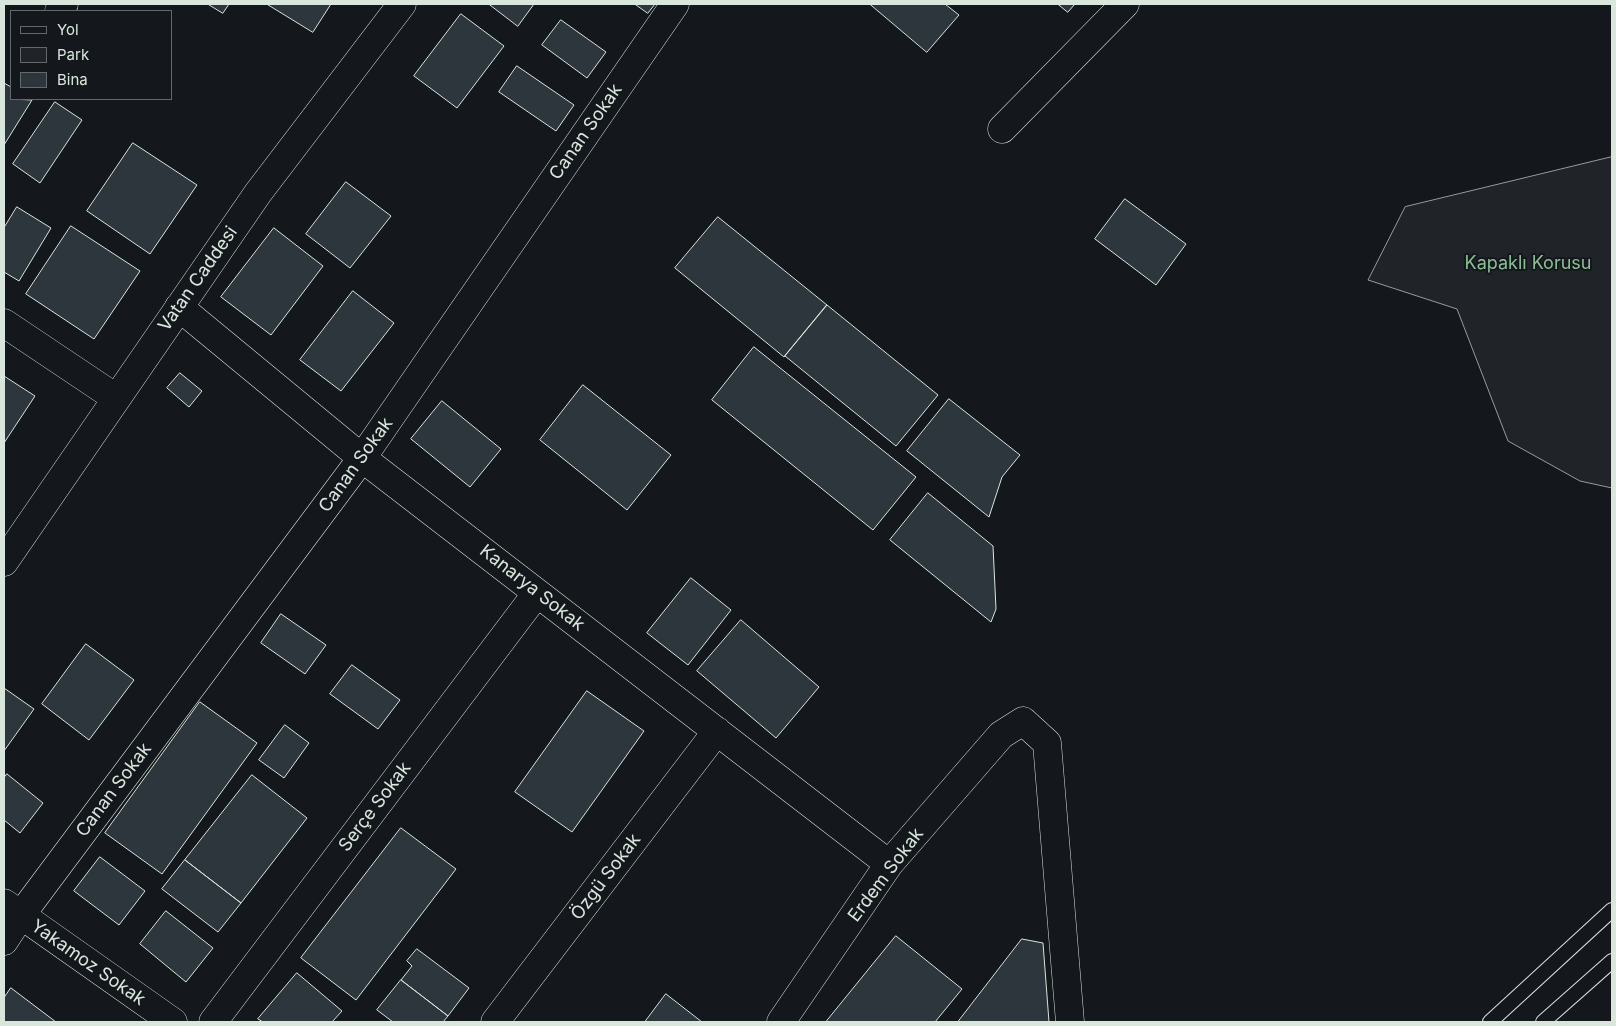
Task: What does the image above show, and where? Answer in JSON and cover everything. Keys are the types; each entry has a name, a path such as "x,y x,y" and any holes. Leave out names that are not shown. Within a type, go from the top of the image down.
{"street":[{"name":"Vatan Caddesi","path":"4,562 258,193 402,4"},
{"name":"Canan Sokak","path":"4,941 12,909 362,458 675,4"},
{"path":"1002,129 1125,4"},
{"name":"Kanarya Sokak","path":"179,307 362,458 889,864"},
{"path":"4,323 116,398"},
{"name":"Serçe Sokak","path":"214,1022 537,593"},
{"name":"Erdem Sokak","path":"781,1022 889,864 1000,734 1023,721 1048,743 1070,1022"},
{"name":"Özgü Sokak","path":"495,1022 717,731"},
{"name":"Yakamoz Sokak","path":"12,909 173,1022"}],"lane":[{"path":"1490,1022 1612,910"},
{"path":"1543,1022 1612,961"}],"green space":[{"name":"Kapaklı Korusu","path":"1612,157 1612,488 1580,481 1508,441 1457,309 1368,280 1405,207"}],"building":[{"path":"208,4 229,4 223,13"},
{"path":"267,4 331,4 313,32"},
{"path":"489,4 534,4 518,26"},
{"path":"635,4 655,4 648,13"},
{"path":"870,4 945,4 959,15 927,52"},
{"path":"1058,4 1075,4 1068,12"},
{"path":"461,14 504,46 457,108 414,76"},
{"path":"561,20 606,52 587,78 542,45"},
{"path":"517,66 574,105 556,131 499,92"},
{"path":"4,83 10,86 10,100 32,100 4,145"},
{"path":"55,102 82,120 40,183 13,164"},
{"path":"133,143 197,185 150,254 87,211"},
{"path":"346,182 391,216 350,268 306,234"},
{"path":"1125,199 1186,244 1156,285 1095,239"},
{"path":"17,207 51,228 19,281 4,272 4,228"},
{"path":"718,217 827,305 784,357 675,268"},
{"path":"71,226 140,271 94,339 26,294"},
{"path":"274,228 323,266 271,335 221,297"},
{"path":"353,291 394,323 341,391 300,360"},
{"path":"827,305 938,395 896,446 785,356"},
{"path":"754,347 916,477 873,530 712,400"},
{"path":"180,373 202,391 189,407 167,388"},
{"path":"4,376 35,396 4,443"},
{"path":"583,385 671,455 627,510 540,440"},
{"path":"949,399 1020,455 1002,477 989,517 907,451"},
{"path":"442,401 501,449 470,487 411,439"},
{"path":"928,493 993,546 996,609 991,622 890,540"},
{"path":"691,578 731,610 688,665 647,633"},
{"path":"281,614 326,645 305,674 261,643"},
{"path":"741,620 819,687 776,738 697,671"},
{"path":"86,644 134,680 89,740 42,704"},
{"path":"352,665 400,700 378,729 330,694"},
{"path":"4,688 34,709 4,751"},
{"path":"587,691 644,731 572,832 515,792"},
{"path":"200,702 257,743 162,874 105,833"},
{"path":"285,725 309,743 284,778 259,760"},
{"path":"7,774 43,803 20,833 4,820 4,778"},
{"path":"252,775 307,818 241,903 185,860"},
{"path":"401,828 456,869 356,1000 301,958"},
{"path":"100,857 145,891 119,925 74,891"},
{"path":"185,860 241,903 218,932 162,889"},
{"path":"166,911 213,948 186,982 140,944"},
{"path":"896,936 962,989 935,1022 826,1022"},
{"path":"1022,939 1043,943 1049,1022 958,1022"},
{"path":"417,949 469,988 448,1016 401,980 412,966 407,961"},
{"path":"297,973 342,1011 332,1022 263,1022 258,1019"},
{"path":"401,980 448,1016 443,1022 393,1022 377,1010"},
{"path":"11,988 56,1022 4,1022 4,998"},
{"path":"666,994 702,1022 645,1022"}]}
